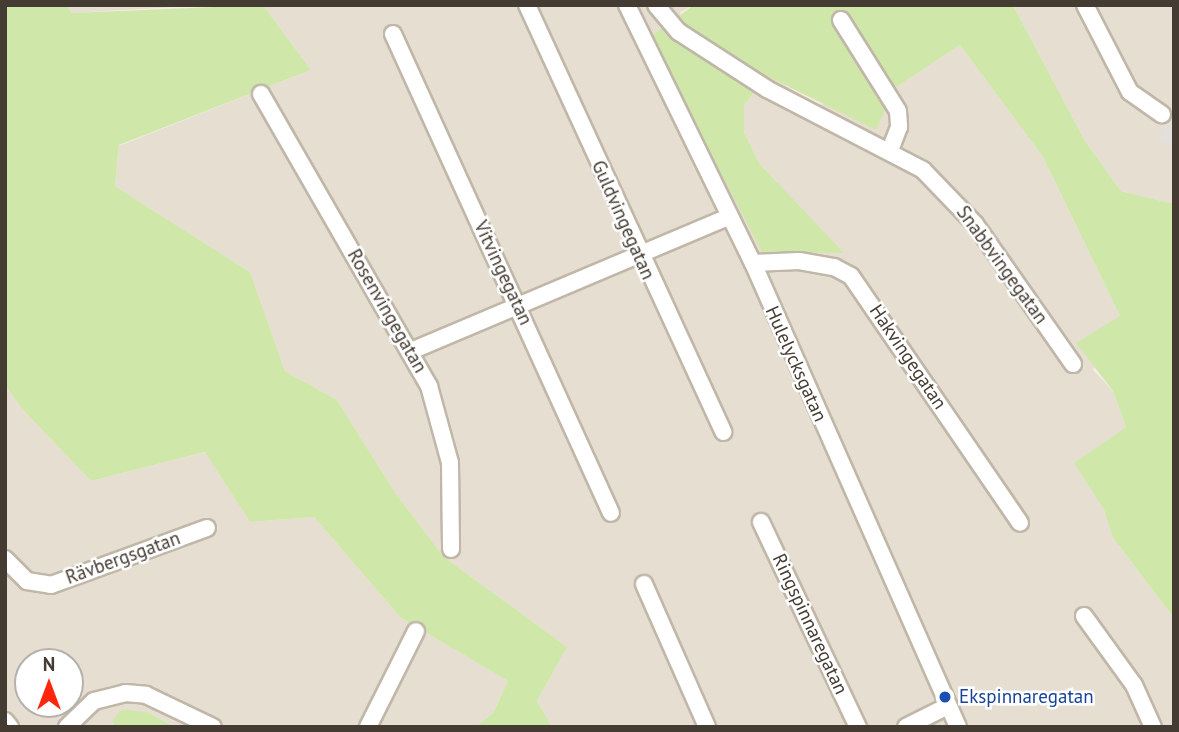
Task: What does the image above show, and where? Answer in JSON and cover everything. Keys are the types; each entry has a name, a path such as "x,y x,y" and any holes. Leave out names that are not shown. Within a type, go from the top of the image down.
{"street":[{"name":"Guldvingegatan","path":"527,5 638,253 723,432"},
{"name":"Hulelycksgatan","path":"627,5 753,263 958,727"},
{"name":"Snabbvingegatan","path":"656,5 679,32 767,89 813,117 890,149 923,170 975,224 1073,363"},
{"path":"1085,5 1130,92 1162,114"},
{"path":"841,20 898,111 899,127 890,149"},
{"name":"Vitvingegatan","path":"393,34 611,513"},
{"name":"Rosenvingegatan","path":"261,93 411,351 443,428 454,516 451,549"},
{"path":"411,351 730,216"},
{"name":"Hakvingegatan","path":"753,263 799,261 834,267 850,276 1020,523"},
{"name":"Ringspinnaregatan","path":"761,522 858,727"},
{"name":"Rävbergsgatan","path":"5,559 27,580 51,585 207,528"},
{"path":"644,584 707,727"},
{"path":"1084,616 1135,685 1153,727"},
{"path":"368,727 416,631"},
{"path":"67,727 94,701 125,693 146,695 213,727"},
{"path":"906,727 948,706"},
{"path":"5,721 10,727"}],"shaded area":[{"path":"67,5 208,5 71,13"},
{"path":"263,5 694,5 680,12 702,140 843,253 759,163 744,132 744,105 767,75 819,105 895,88 960,45 1043,157 1120,316 1093,370 1113,391 1126,427 1075,463 1104,510 1113,538 1174,618 1174,727 552,727 537,701 567,647 444,557 396,494 337,400 285,371 250,272 115,186 119,146 311,70"},
{"path":"1013,5 1174,5 1174,204 1121,191 1085,141"},
{"path":"1166,120 1174,123 1174,147 1158,140"},
{"path":"5,385 23,410 91,481 206,452 250,522 314,517 401,618 508,681 493,713 475,727 175,727 149,713 112,721 116,727 5,727"}],"green space":[{"path":"5,5 67,5 71,13 263,5 311,70 119,145 115,186 250,272 285,371 337,400 396,494 444,557 567,647 537,701 552,727 475,727 493,713 508,681 401,618 314,517 250,522 205,452 91,481 23,410 5,385"},
{"path":"694,5 1013,5 1085,141 1121,191 1174,204 1174,618 1113,538 1104,510 1074,463 1126,427 1113,391 1076,343 1120,316 1043,157 960,45 895,88 876,130 767,76 744,105 744,132 759,163 844,253 762,252 650,37"},
{"path":"122,709 149,713 175,727 116,727 112,721"}],"place":[{"name":"Ekspinnaregatan","path":"945,697"}]}
